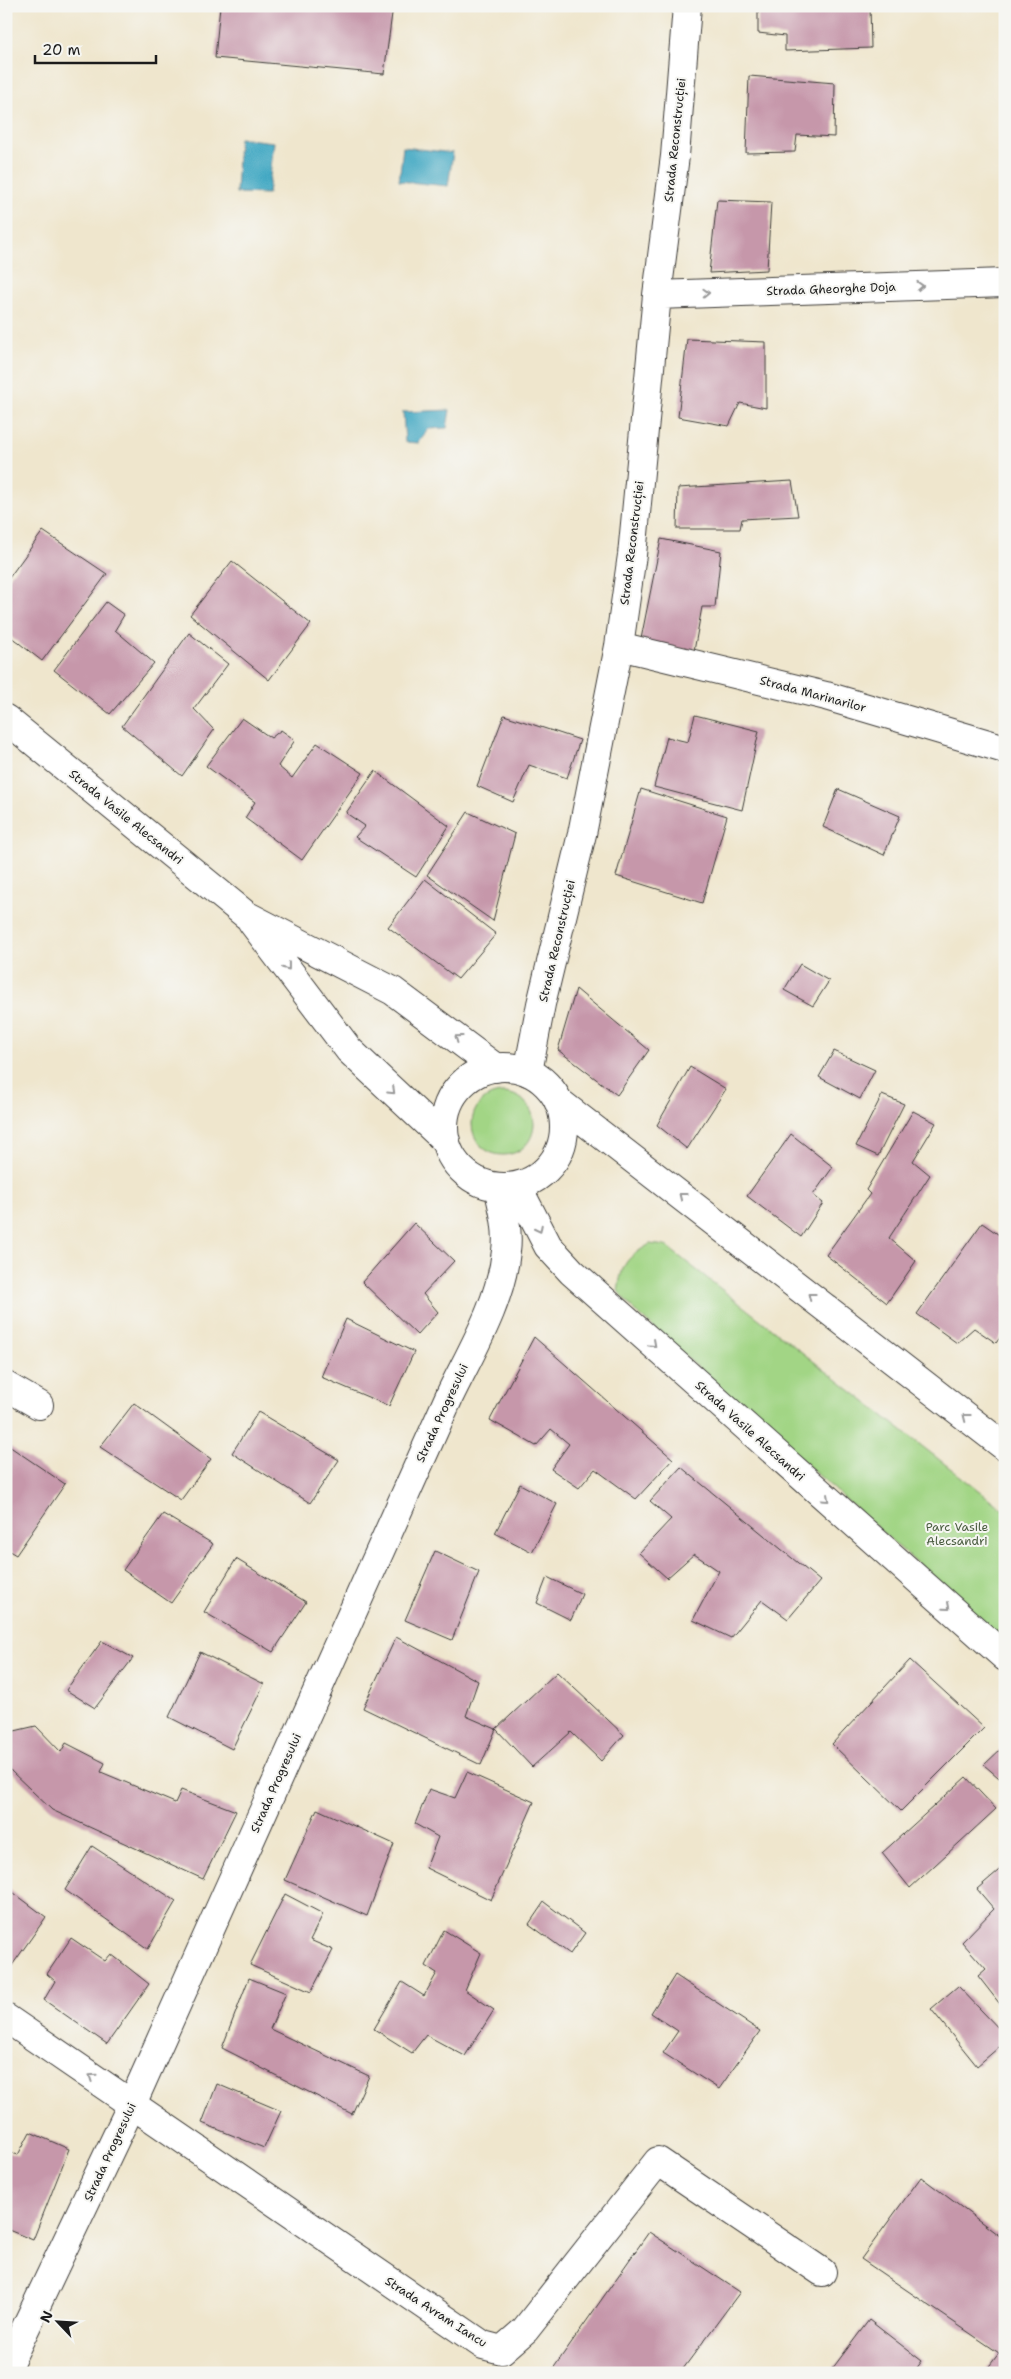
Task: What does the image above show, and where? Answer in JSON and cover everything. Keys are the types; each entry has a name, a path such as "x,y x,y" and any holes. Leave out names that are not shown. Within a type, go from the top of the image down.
{"street":[{"name":"Strada Reconstrucției","path":"528,1072 582,834 619,646 632,555 657,295 675,156 687,6"},
{"name":"Strada Gheorghe Doja","path":"657,295 1005,283"},
{"name":"Strada Marinarilor","path":"619,646 826,696 1005,749"},
{"name":"Strada Vasile Alecsandri","path":"6,719 246,915 394,991 496,1068"},
{"name":"Strada Vasile Alecsandri","path":"246,915 349,1050 446,1141"},
{"path":"513,1067 528,1072 541,1079 558,1100 564,1118 564,1136 558,1153 548,1168 534,1179 508,1186 480,1182 465,1172 453,1158 446,1141 444,1121 450,1102 461,1085 477,1073 496,1068 513,1067"},
{"path":"558,1100 1005,1447"},
{"name":"Strada Vasile Alecsandri","path":"508,1186 548,1246 572,1272 1005,1657"},
{"name":"Strada Progresului","path":"6,2369 132,2104 449,1397 488,1315 500,1282 506,1251 508,1186"},
{"path":"6,1386 39,1405"},
{"name":"Strada Avram Iancu","path":"6,2018 482,2345 502,2350 525,2330 658,2161 822,2272"}],"green space":[{"path":"503,1093 515,1095 525,1102 532,1112 534,1124 532,1136 525,1146 515,1153 503,1155 491,1153 481,1146 474,1136 472,1124 474,1112 481,1102 491,1095"},
{"name":"Parc Vasile Alecsandri","path":"650,1244 666,1246 1005,1511 1005,1642 634,1310 618,1291 621,1274 626,1262 635,1253"}],"water":[{"path":"239,138 274,142 268,194 236,193"},
{"path":"403,147 453,153 448,186 399,181"},
{"path":"450,410 447,428 428,429 419,443 405,442 403,412"}],"building":[{"path":"220,6 393,6 384,74 215,58"},
{"path":"758,6 870,6 871,48 785,51 785,36 758,33"},
{"path":"749,76 835,83 834,137 797,135 795,152 746,153"},
{"path":"717,200 771,202 767,270 709,273"},
{"path":"687,339 766,342 766,408 740,403 729,426 678,417"},
{"path":"792,481 798,516 742,519 740,529 677,529 678,488"},
{"path":"43,531 107,574 42,661 6,633 6,582"},
{"path":"661,539 721,551 715,607 702,607 694,651 640,644"},
{"path":"232,561 311,624 269,680 190,615"},
{"path":"106,602 124,615 115,630 154,663 110,714 54,670"},
{"path":"189,633 228,664 194,709 214,730 182,776 122,726"},
{"path":"504,715 580,740 567,778 529,765 513,802 477,786"},
{"path":"695,715 759,731 742,810 654,787 667,737 688,742"},
{"path":"242,718 271,738 281,730 295,740 278,766 292,778 317,743 363,773 302,860 245,818 255,802 206,766"},
{"path":"375,771 449,826 416,877 355,837 365,826 346,813"},
{"path":"641,789 727,816 702,903 616,876"},
{"path":"838,789 900,816 884,855 823,827"},
{"path":"468,812 515,834 493,921 427,875"},
{"path":"425,879 496,934 458,979 388,927"},
{"path":"800,964 829,981 813,1006 784,990"},
{"path":"576,989 649,1050 617,1095 558,1050"},
{"path":"834,1051 875,1070 860,1099 819,1077"},
{"path":"690,1067 726,1089 687,1149 657,1125"},
{"path":"882,1095 904,1104 878,1156 856,1146"},
{"path":"913,1111 936,1123 913,1161 930,1175 889,1238 916,1261 887,1303 826,1255 870,1194 866,1190"},
{"path":"791,1134 833,1167 813,1195 823,1203 801,1237 747,1196"},
{"path":"1005,1204 1005,1216 999,1213"},
{"path":"414,1223 454,1261 423,1294 438,1312 417,1335 362,1282"},
{"path":"982,1223 1005,1239 1005,1331 996,1343 974,1328 957,1343 917,1314"},
{"path":"346,1319 414,1352 389,1406 321,1377"},
{"path":"534,1337 673,1459 636,1499 595,1469 579,1488 551,1469 569,1444 551,1429 536,1446 490,1420"},
{"path":"134,1403 211,1459 181,1500 100,1447"},
{"path":"258,1412 339,1460 310,1503 232,1453"},
{"path":"6,1444 65,1484 16,1555 6,1549"},
{"path":"681,1467 820,1581 788,1619 762,1600 731,1638 693,1620 719,1571 694,1554 667,1578 639,1553 671,1519 650,1501"},
{"path":"520,1484 557,1504 532,1552 495,1533"},
{"path":"163,1514 213,1544 171,1603 123,1570"},
{"path":"435,1551 479,1572 452,1640 405,1620"},
{"path":"236,1559 306,1602 273,1652 204,1612"},
{"path":"547,1577 582,1594 571,1620 537,1603"},
{"path":"396,1637 478,1681 466,1716 496,1729 481,1765 363,1708"},
{"path":"102,1641 133,1658 95,1708 66,1690"},
{"path":"200,1652 264,1684 232,1749 169,1717"},
{"path":"910,1660 984,1728 901,1811 832,1744"},
{"path":"557,1672 624,1735 601,1761 571,1732 532,1767 496,1729"},
{"path":"36,1726 61,1752 66,1743 105,1763 101,1772 175,1803 181,1790 236,1811 203,1879 52,1810 11,1771 6,1761 6,1733"},
{"path":"1003,1747 1005,1748 1005,1783 984,1765"},
{"path":"467,1772 534,1802 491,1900 426,1868 438,1837 415,1824 429,1789 455,1798"},
{"path":"966,1777 996,1809 910,1888 882,1853"},
{"path":"317,1809 394,1844 367,1916 285,1880"},
{"path":"92,1846 176,1901 148,1949 65,1890"},
{"path":"1005,1865 1005,2007 1003,2008 978,1976 986,1969 962,1942 994,1909 977,1889"},
{"path":"6,1887 46,1917 6,1974"},
{"path":"285,1894 323,1914 310,1940 333,1950 311,1992 250,1965"},
{"path":"544,1902 585,1933 570,1954 529,1924"},
{"path":"444,1930 481,1953 465,1990 494,2010 465,2056 426,2035 412,2053 374,2029 402,1982 424,1996 437,1973 426,1966"},
{"path":"71,1938 105,1961 111,1954 149,1984 107,2044 44,2000 55,1981 47,1974"},
{"path":"675,1975 760,2031 719,2089 663,2053 678,2031 651,2013"},
{"path":"249,1978 286,1993 270,2029 369,2076 352,2114 222,2048"},
{"path":"958,1986 1005,2035 1005,2042 977,2066 931,2009"},
{"path":"217,2084 281,2111 264,2148 202,2123"},
{"path":"30,2132 69,2149 33,2240 6,2229 6,2151 18,2155"},
{"path":"921,2177 1005,2240 1005,2373 984,2373 999,2353 861,2259"},
{"path":"649,2232 740,2292 680,2373 550,2373"},
{"path":"869,2320 922,2361 913,2373 829,2373"}]}
